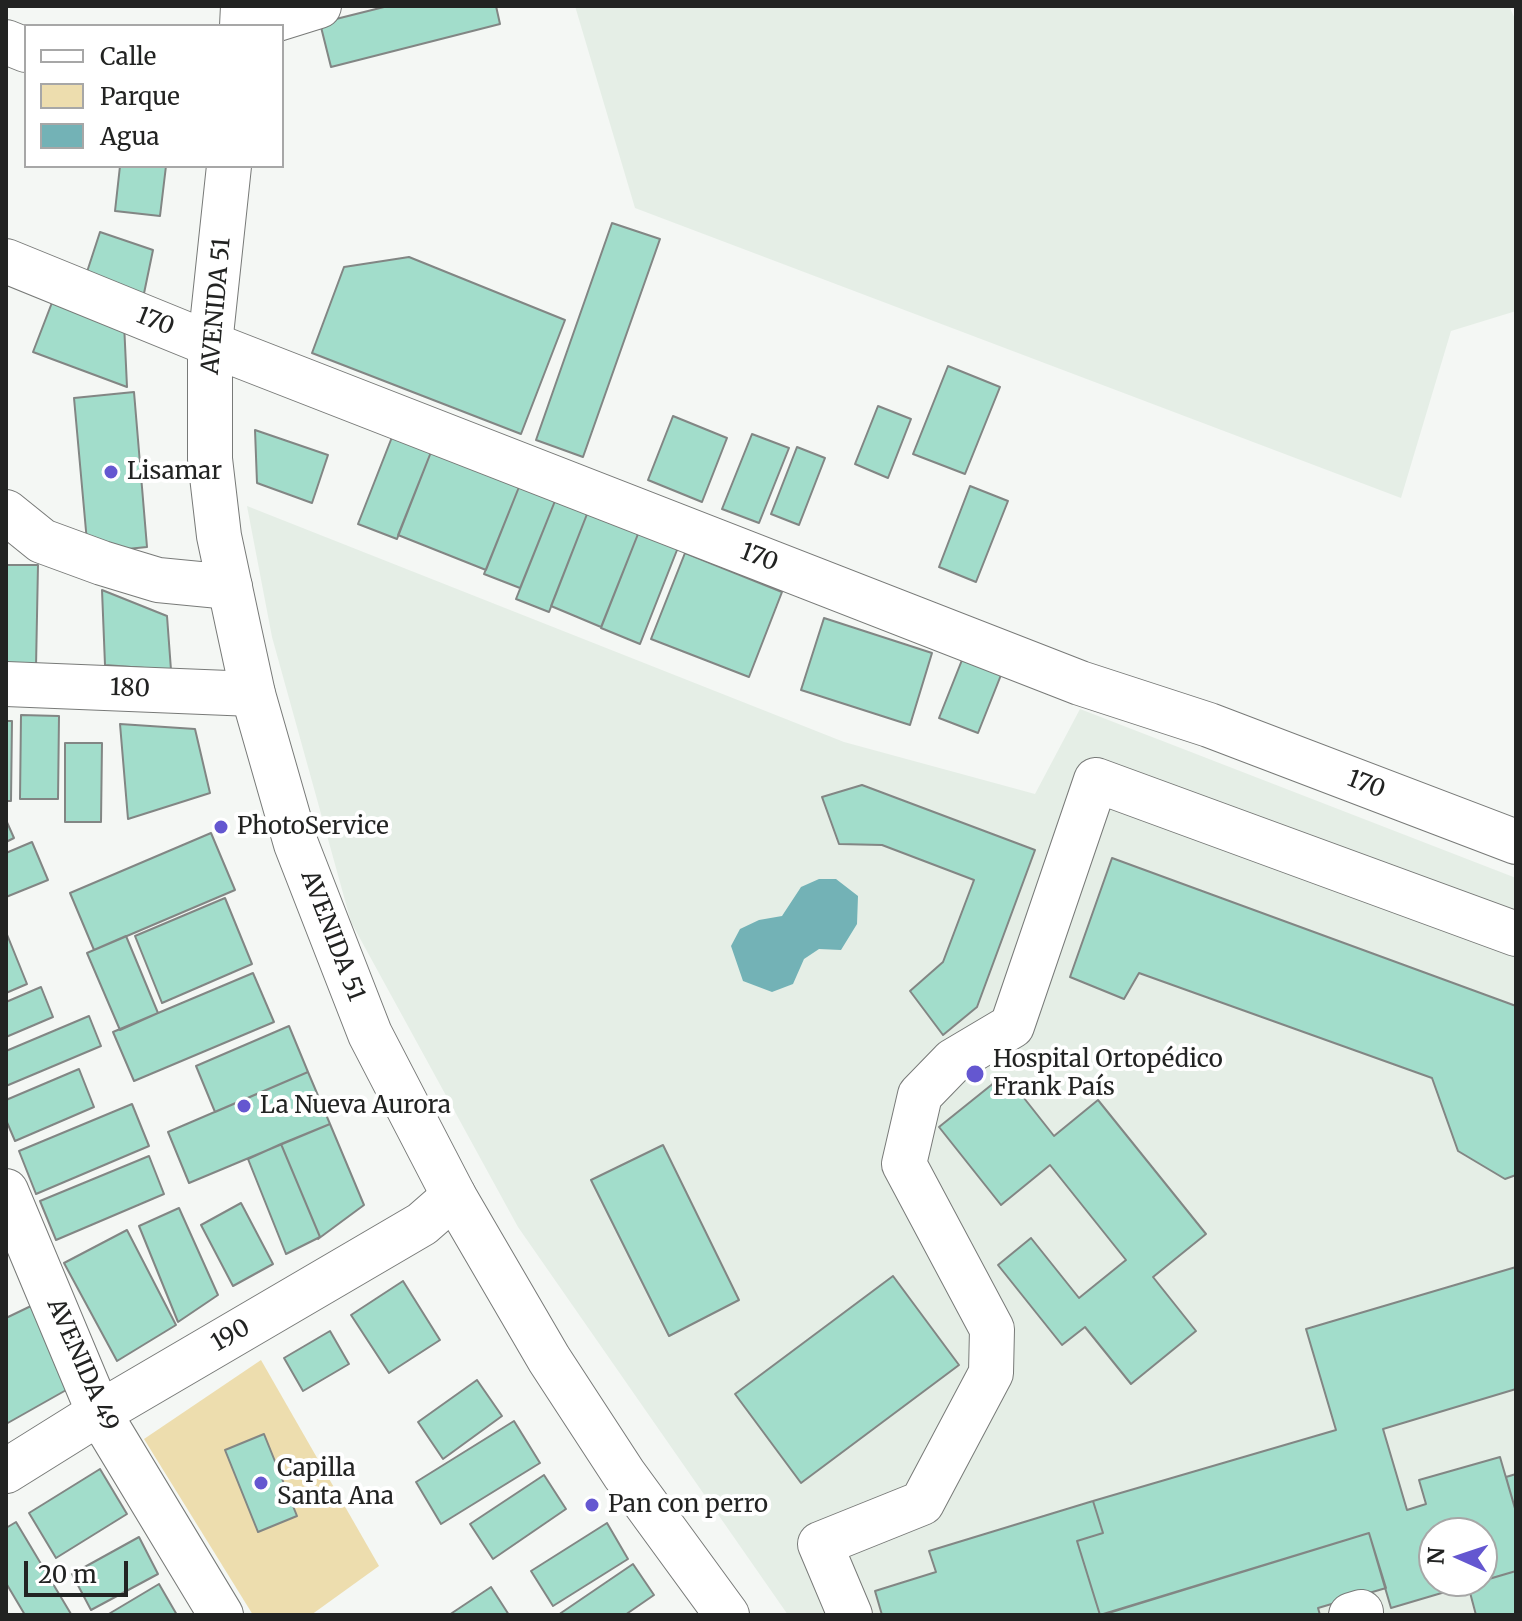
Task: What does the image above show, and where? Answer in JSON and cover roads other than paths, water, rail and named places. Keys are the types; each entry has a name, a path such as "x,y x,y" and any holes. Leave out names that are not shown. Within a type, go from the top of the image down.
{"street":[{"path":"261,24 319,6"},
{"name":"AVENIDA 51","path":"229,168 210,344 210,459 219,536 253,694 296,844 370,1034 454,1196 590,1423 727,1615"},
{"name":"170","path":"6,261 210,344 1080,683 1209,725 1516,842"},
{"path":"6,512 42,541 102,563 158,580 230,587"},
{"name":"180","path":"6,684 253,694"},
{"path":"850,1615 820,1544 922,1503 991,1373 992,1329 904,1164 920,1095 953,1061 1012,1026 1096,780 1516,934"},
{"name":"AVENIDA 49","path":"6,1191 99,1413 221,1615"},
{"name":"190","path":"6,1471 422,1224 454,1196"},
{"path":"1351,1615 1361,1612 1361,1615"}],"water":[{"path":"819,879 836,879 858,896 857,924 841,950 819,949 804,959 793,984 772,992 743,981 731,946 740,929 759,920 782,916 801,887"}],"place":[{"name":"Lisamar","path":"111,472"},
{"name":"PhotoService","path":"221,827"},
{"name":"Hospital Ortopédico Frank País","path":"975,1074"},
{"name":"La Nueva Aurora","path":"244,1106"},
{"name":"Capilla Santa Ana","path":"261,1483"},
{"name":"Pan con perro","path":"592,1505"}]}
